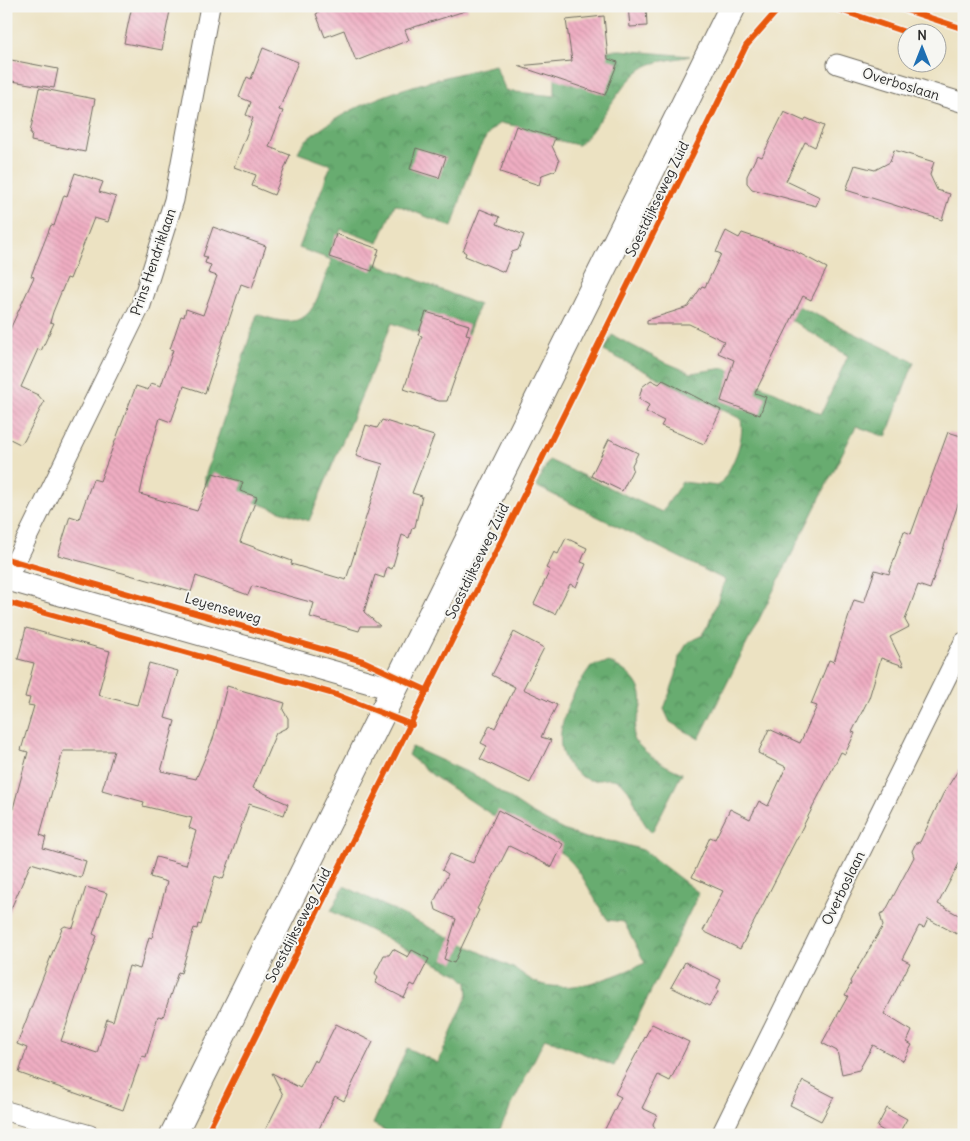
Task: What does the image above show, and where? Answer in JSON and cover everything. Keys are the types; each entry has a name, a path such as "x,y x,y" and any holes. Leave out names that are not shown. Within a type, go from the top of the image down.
{"main road":[{"name":"Soestdijkseweg Zuid","path":"173,1135 392,689 733,6"}],"street":[{"name":"Prins Hendriklaan","path":"6,580 141,305 174,200 210,6"},
{"name":"Overboslaan","path":"837,64 964,103"},
{"path":"6,580 392,689"},
{"name":"Overboslaan","path":"721,1135 964,642"},
{"path":"6,1111 90,1135"}],"green space":[{"path":"621,50 690,56 651,64 641,70 631,78 596,125 578,145 539,136 516,126 500,123 491,131 476,155 452,227 395,204 378,243 341,229 335,244 370,261 479,305 462,349 392,323 309,521 205,485 205,477 257,314 276,320 291,321 301,318 309,312 315,303 332,260 299,248 331,165 298,153 304,142 341,116 382,96 427,82 495,65 506,91 555,96 555,70 591,51"},
{"path":"798,306 914,362 886,437 856,426 699,739 670,722 664,709 676,675 679,657 688,642 702,636 709,625 725,580 536,486 549,460 662,512 682,482 718,486 728,472 736,454 741,436 741,419 604,351 612,335 660,360 691,373 725,368 821,414 848,356 791,320"},
{"path":"609,662 628,674 640,691 641,706 633,739 656,759 682,773 652,832 643,821 632,795 623,784 614,779 590,780 581,776 573,770 565,759 561,746 564,718 576,689 591,666"},
{"path":"412,747 478,777 530,812 563,830 585,838 616,842 643,850 699,893 614,1066 545,1038 497,1135 394,1135 373,1124 407,1048 438,1063 468,994 467,983 459,975 331,911 344,886 517,970 541,984 554,986 581,985 607,978 645,963 624,922 608,920 580,873 566,857 556,850 539,846 435,777 408,755"}],"building":[{"path":"132,6 171,6 162,50 124,43"},
{"path":"316,6 467,6 468,10 405,30 409,40 356,61 344,30 325,37 316,14 318,13"},
{"path":"628,6 646,6 647,26 630,27"},
{"path":"604,16 608,59 618,62 605,95 518,66 572,61 566,20"},
{"path":"263,48 298,62 279,110 283,111 269,147 290,155 274,195 252,186 256,175 234,167 253,118 246,115 251,102 239,97 247,77 251,79"},
{"path":"6,59 58,69 54,88 6,80"},
{"path":"39,88 95,99 85,152 31,141 32,133 30,133"},
{"path":"784,112 804,121 806,118 824,126 815,147 805,142 786,181 820,197 816,206 752,189 747,183 747,176 757,155 762,157"},
{"path":"516,126 555,138 552,146 559,161 556,170 542,175 539,185 500,172"},
{"path":"416,148 446,157 439,178 410,169"},
{"path":"894,150 934,162 930,175 937,190 950,194 942,220 846,190 855,165 875,170 890,162"},
{"path":"75,173 103,182 99,192 116,197 108,222 94,218 70,279 67,278 53,312 50,322 54,323 41,351 38,349 21,387 38,395 44,402 24,441 20,444 6,437 6,338 34,277 31,276 51,225 54,226 64,195 67,196"},
{"path":"480,209 500,217 497,224 524,235 518,250 512,252 504,272 465,256 466,253 463,251"},
{"path":"213,227 266,246 252,288 241,284 205,393 184,386 171,422 160,418 148,457 140,494 197,511 213,473 243,482 240,491 257,497 240,542 292,561 291,564 346,580 383,464 356,456 366,425 377,428 382,420 434,436 412,493 422,496 415,527 412,528 409,538 402,535 392,569 387,567 384,578 375,575 364,612 380,626 361,626 359,631 310,617 314,603 252,586 248,595 196,576 191,592 58,555 70,516 79,519 93,479 100,481 136,386 148,390 151,383 161,386 173,350 170,349 181,316 184,317 186,309 203,315 217,276 208,273 211,265 205,263 207,257 203,256"},
{"path":"726,231 739,238 742,233 793,250 827,268 811,300 803,296 755,393 766,397 760,415 721,401 734,360 718,353 724,341 689,324 647,324 647,320 688,307 702,286 705,287 721,254 716,252"},
{"path":"336,234 379,249 372,271 329,257"},
{"path":"426,312 469,325 466,334 470,335 447,401 439,401 404,389 422,336 418,335"},
{"path":"651,380 659,384 663,380 721,410 704,444 661,426 664,421 646,412 649,405 639,399 642,387"},
{"path":"948,432 964,437 964,486 930,589 918,585 905,620 909,627 890,637 904,666 881,658 869,698 852,732 855,733 845,754 841,752 740,949 703,931 723,891 692,877 710,837 715,839 730,809 750,819 759,801 768,806 786,767 758,753 769,729 800,743 817,706 811,704 829,660 834,662 854,600 864,603 875,570 889,574 904,531 911,534"},
{"path":"609,439 638,453 632,465 633,469 622,491 591,476"},
{"path":"566,538 587,548 581,562 586,564 576,587 570,584 555,614 534,604 550,570 546,568 554,552 558,554"},
{"path":"26,628 110,651 98,695 137,705 149,663 178,671 165,718 175,721 161,771 196,779 213,739 227,686 285,703 283,710 288,718 288,727 276,733 253,788 288,804 284,815 249,804 223,879 215,876 201,925 198,924 197,929 194,928 181,973 178,972 163,1017 158,1016 146,1057 142,1056 123,1110 19,1073 27,1048 17,1044 62,928 65,926 73,928 86,887 107,893 93,934 97,936 61,1041 97,1053 107,1019 113,1021 129,966 140,969 149,937 152,938 167,882 150,877 156,857 186,865 196,831 189,828 192,818 143,806 144,802 102,790 114,751 63,751 40,835 46,837 43,848 86,861 81,878 31,863 6,920 6,835 28,752 21,750 34,706 28,705 30,698 25,697 34,663 18,659"},
{"path":"514,632 544,648 523,689 557,705 541,737 551,740 530,783 480,759 487,746 481,743 490,725 495,728 515,687 492,675"},
{"path":"964,761 964,854 938,904 964,918 964,921 957,934 928,919 924,928 919,926 902,959 910,963 884,1014 912,1031 907,1042 912,1045 903,1061 873,1045 859,1070 842,1074 837,1051 822,1043 848,996 845,995 851,984 850,981 883,926 880,914 885,912 914,857 912,851 916,843 920,842 943,794"},
{"path":"498,810 563,844 552,867 509,846 477,909 479,910 454,963 444,959 456,919 436,910 434,902 448,874 442,870 450,854 473,863"},
{"path":"393,949 408,957 412,950 429,959 415,986 411,984 404,998 375,983 378,978 375,973 384,955 389,955"},
{"path":"685,962 721,980 717,988 718,992 709,1006 671,987"},
{"path":"336,1024 373,1042 344,1101 335,1096 316,1135 263,1135 283,1095 272,1073 300,1088 314,1060 317,1062"},
{"path":"652,1024 689,1042 670,1081 658,1075 642,1108 657,1115 653,1124 655,1129 644,1135 602,1135 621,1097 615,1094"},
{"path":"803,1081 834,1097 821,1121 790,1105"},
{"path":"887,1108 907,1119 898,1135 890,1135 877,1127"}],"cycle path":[{"path":"206,1135 746,46 781,6"},
{"path":"829,6 898,30"},
{"path":"894,6 964,29"},
{"name":"Leyenseweg","path":"6,559 363,661 428,691"},
{"path":"6,602 334,694 412,725"}]}
